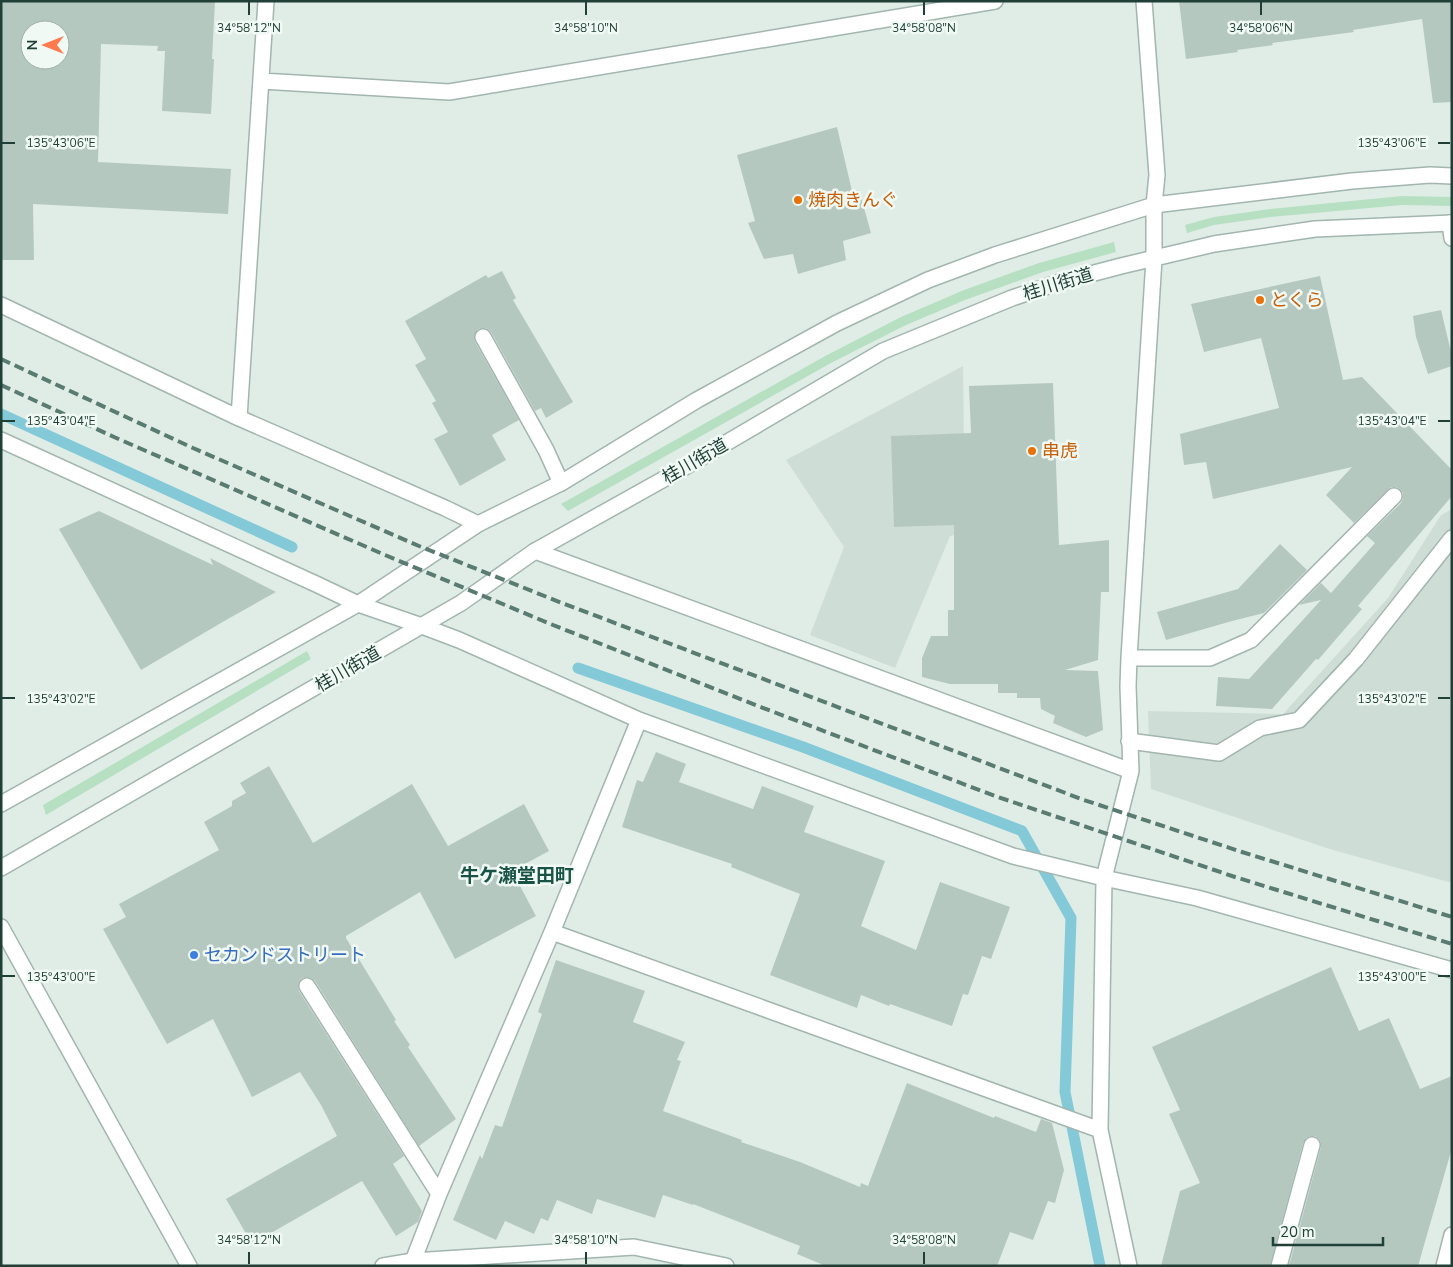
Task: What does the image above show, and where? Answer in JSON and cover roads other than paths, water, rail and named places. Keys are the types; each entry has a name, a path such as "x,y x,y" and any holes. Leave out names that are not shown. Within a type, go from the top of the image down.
{"street":[{"path":"239,418 266,1"},
{"path":"261,81 449,92 995,1"},
{"path":"1129,1266 1094,1128 1104,878 1131,771 1129,658 1154,259 1154,205 1157,175 1144,1"},
{"path":"1,804 358,604 478,524 561,483 698,400 837,323 928,280 994,255 1154,205 1352,181 1430,175 1452,176"},
{"name":"桂川街道","path":"1,868 422,626 461,603 535,551 680,470 883,351 1012,298 1060,282 1214,244 1315,229 1451,228"},
{"path":"1,305 239,418 478,524"},
{"path":"483,337 546,450 561,483"},
{"path":"1,440 358,604 459,640 639,720 1013,856 1197,898 1452,970"},
{"path":"1129,658 1210,658 1251,640 1394,496"},
{"path":"1129,741 1219,753 1260,728 1300,720 1356,659 1452,538"},
{"path":"535,551 1131,771"},
{"path":"412,1261 552,932 639,720"},
{"path":"1,928 189,1266"},
{"path":"552,932 1094,1128"},
{"path":"308,986 439,1194"},
{"path":"1278,1266 1312,1146"},
{"path":"1444,1266 1452,1235"},
{"path":"383,1266 412,1261 634,1248 726,1266"}],"waterway":[{"path":"1,414 292,547"},
{"path":"578,668 803,747 1022,831 1071,918 1065,1092 1100,1266"}],"railway":[{"path":"1,359 193,448 419,546 562,603 1084,800 1242,852 1452,917"},
{"path":"1,385 114,437 385,555 553,625 758,706 995,796 1235,877 1452,944"}],"place":[{"name":"焼肉きんぐ","path":"798,200"},
{"name":"とくら","path":"1260,300"},
{"name":"串虎","path":"1032,451"},
{"name":"セカンドストリート","path":"194,955"}],"district":[{"name":"牛ケ瀬堂田町","path":"517,875"}]}
